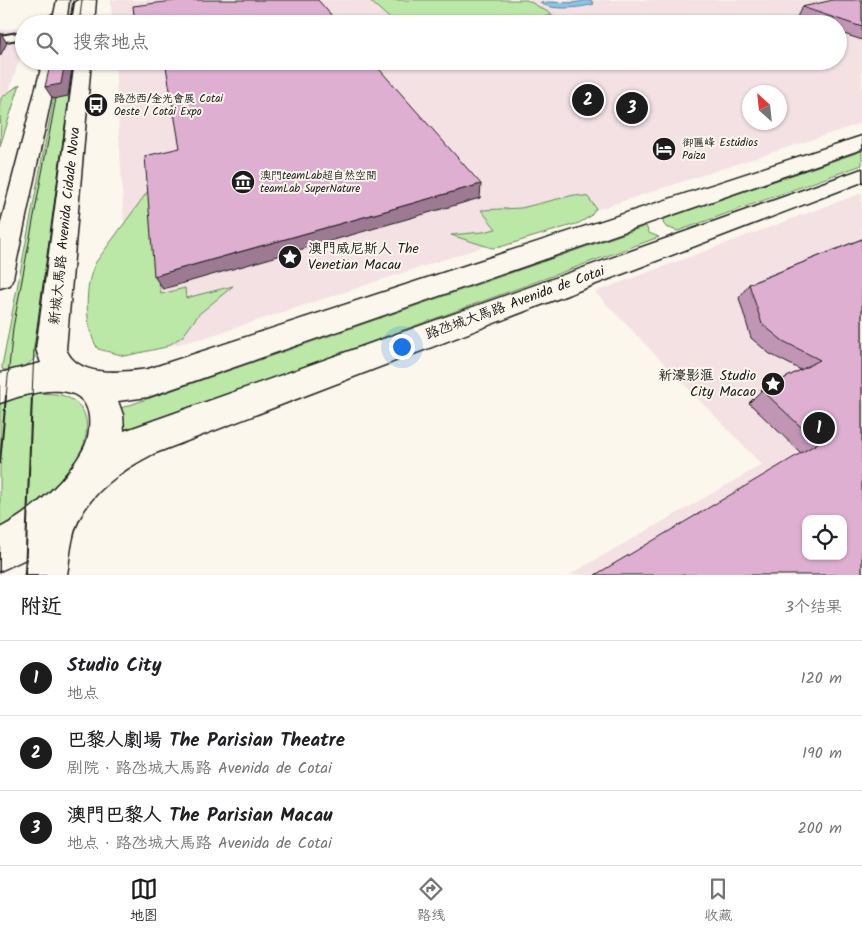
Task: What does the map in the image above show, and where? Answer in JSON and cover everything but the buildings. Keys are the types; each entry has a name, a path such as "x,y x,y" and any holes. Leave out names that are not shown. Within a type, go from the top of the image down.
{"street":[{"path":"78,15 80,3 84,0"},
{"path":"88,15 90,0"},
{"path":"0,32 15,30"},
{"path":"0,39 15,37"},
{"path":"0,278 48,70"},
{"name":"新城大馬路 Avenida Cidade Nova","path":"80,486 104,442 108,416 100,395 62,369 54,358 51,349 82,70"},
{"path":"0,388 30,378 56,376 103,387 148,383 862,142"},
{"name":"路氹城大馬路 Avenida de Cotai","path":"0,550 41,525 80,486 118,453 142,441 862,175"},
{"path":"652,213 653,221 662,230 671,236 686,240"},
{"path":"46,575 53,532 80,486"}],"shaded area":[{"name":"澳門威尼斯人 The Venetian Macau","path":"111,0 862,0 862,123 207,337 174,345 157,344 129,313 116,70 847,70 847,15 112,15"},
{"path":"15,28 16,70 0,117 0,30"},
{"name":"新濠影滙 Studio City Macao","path":"862,193 862,575 569,575 762,465 595,292"}],"green space":[{"path":"369,0 527,0 553,15 386,15"},
{"path":"59,70 76,70 37,353 27,365 17,369 2,369"},
{"path":"20,84 0,146 1,98"},
{"path":"862,151 862,165 678,231 666,227 663,223 664,219"},
{"path":"148,191 161,294 185,288 186,298 233,286 199,314 183,336 166,347 125,356 98,349 93,340 87,306 89,282 96,262"},
{"path":"574,195 588,197 596,208 591,216 579,223 492,248 451,235 496,229 481,210 521,208"},
{"path":"646,226 649,233 659,237 121,433 121,408"},
{"path":"38,393 61,395 76,402 84,412 87,425 85,439 74,467 57,490 23,517 0,530 0,404 11,399"}],"water":[{"path":"586,0 592,1 594,4 574,8 559,8 545,6 540,3 575,3"}],"tram line":[{"path":"70,15 73,0"},
{"path":"80,15 82,0"},
{"path":"6,397 13,328 61,70"},
{"path":"32,397 34,349 73,70"},
{"path":"0,463 6,396"},
{"path":"25,575 32,396"}],"place":[{"name":"巴黎人劇場 The Parisian Theatre","path":"588,100"},
{"name":"路氹西/金光會展 Cotai Oeste / Cotai Expo","path":"96,105"},
{"name":"澳門巴黎人 The Parisian Macau","path":"632,108"},
{"name":"御匾峰 Estúdios Paiza","path":"664,149"},
{"name":"澳門teamLab超自然空間 teamLab SuperNature","path":"243,182"},
{"name":"澳門威尼斯人 The Venetian Macau","path":"290,257"},
{"name":"新濠影滙 Studio City Macao","path":"773,384"},
{"name":"Studio City","path":"819,428"}]}
